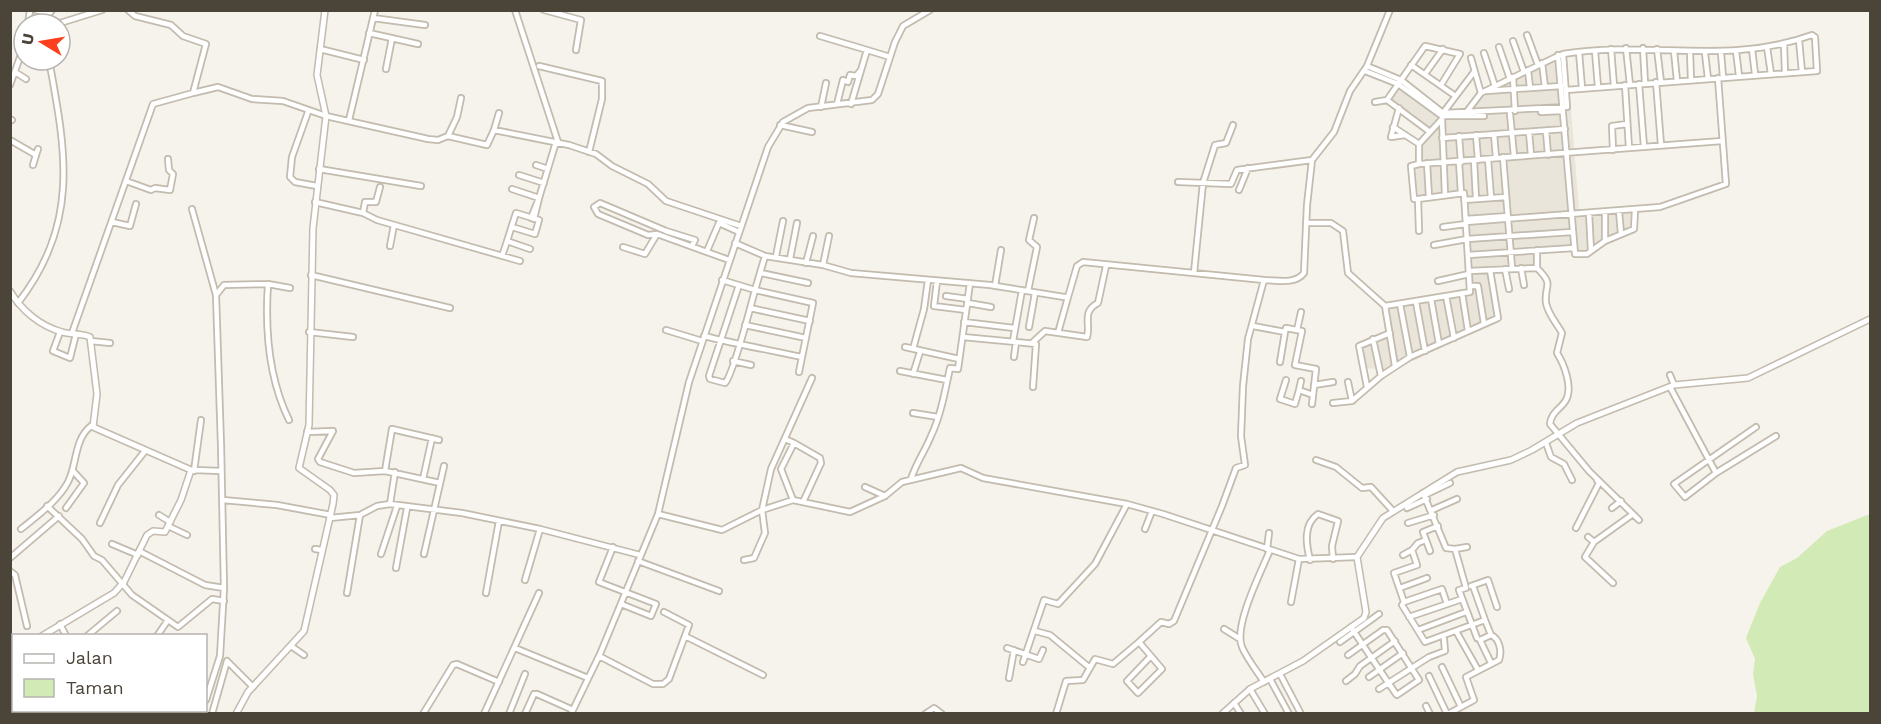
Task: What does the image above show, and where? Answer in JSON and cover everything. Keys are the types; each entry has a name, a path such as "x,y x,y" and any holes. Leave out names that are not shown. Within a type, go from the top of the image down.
{"street":[{"path":"36,10 49,14 52,10"},
{"path":"72,19 102,10"},
{"path":"128,10 135,16 171,25 183,36 205,43 193,93"},
{"path":"236,714 241,701 304,629 334,495 299,468 307,432 315,202 326,116 317,75 325,10"},
{"path":"349,120 375,10"},
{"path":"514,10 557,142 533,219"},
{"path":"544,10 581,20 576,50"},
{"path":"525,714 535,694 572,712 599,656 658,514 688,382 768,147 780,125 808,108 872,100 878,94 903,26 930,10"},
{"path":"1058,333 1079,264 1264,280 1293,281 1302,276 1312,159 1334,132 1350,91 1366,68 1390,10"},
{"path":"373,18 425,25"},
{"path":"369,33 418,44"},
{"path":"1527,35 1540,64 1545,87"},
{"path":"1465,114 1483,92 1561,55 1626,48 1721,53 1784,44 1812,35 1815,37 1817,71 1566,90"},
{"path":"820,36 890,57"},
{"path":"386,69 392,38"},
{"path":"1798,40 1802,72"},
{"path":"1513,41 1526,71 1530,88"},
{"path":"1784,44 1785,73"},
{"path":"1387,100 1425,46 1460,54 1441,85"},
{"path":"1499,47 1515,90 1512,132 1514,156"},
{"path":"1767,47 1771,74"},
{"path":"1626,48 1629,148"},
{"path":"1642,48 1644,147"},
{"path":"321,49 364,60"},
{"path":"1425,74 1443,49"},
{"path":"1611,49 1614,86"},
{"path":"1657,49 1661,146"},
{"path":"1752,49 1755,74"},
{"path":"850,104 867,50"},
{"path":"1595,51 1598,87"},
{"path":"1674,51 1677,81"},
{"path":"1736,51 1739,76"},
{"path":"1579,52 1582,88"},
{"path":"1690,52 1691,80"},
{"path":"1484,53 1495,86"},
{"path":"1705,53 1708,79"},
{"path":"1443,227 1508,218 1660,207 1726,184 1722,141 1721,53"},
{"path":"1366,68 1399,82 1442,116 1562,109 1568,106 1561,55"},
{"path":"1561,55 1562,109 1572,232 1576,254 1587,254 1605,241 1636,228 1635,210"},
{"path":"1471,58 1474,72 1483,92"},
{"path":"1411,65 1454,95"},
{"path":"539,66 602,81 602,99 589,152"},
{"path":"837,104 843,80 848,82 850,75 856,76 861,70"},
{"path":"10,85 15,72 26,79"},
{"path":"18,303 49,254 60,220 64,140 51,72"},
{"path":"1419,164 1419,144 1442,116 1454,95 1474,72"},
{"path":"821,107 826,83"},
{"path":"1483,92 1561,86"},
{"path":"60,332 53,351 70,358 74,334 153,104 218,87 252,99 283,101 308,112 428,139 438,140 448,136 487,145 495,130 499,113"},
{"path":"448,136 457,117 461,98"},
{"path":"1375,102 1387,100 1430,132"},
{"path":"1399,108 1391,138 1405,135"},
{"path":"308,112 292,157 290,177 295,182 317,186"},
{"path":"1442,116 1513,112"},
{"path":"1442,116 1445,195"},
{"path":"1194,273 1203,183 1215,144 1226,142 1233,124"},
{"path":"1613,150 1612,126 1627,124"},
{"path":"780,125 812,132"},
{"path":"1393,127 1419,144"},
{"path":"1442,138 1564,129"},
{"path":"495,130 557,142 589,152 648,184 666,201 741,226"},
{"path":"1546,131 1548,155"},
{"path":"1529,132 1531,155"},
{"path":"1494,134 1496,158"},
{"path":"1476,135 1476,199"},
{"path":"1385,306 1470,292 1464,193 1461,193 1459,136"},
{"path":"10,140 36,155"},
{"path":"1461,193 1414,199 1411,166 1722,141"},
{"path":"33,165 38,149"},
{"path":"1503,157 1512,268"},
{"path":"126,181 151,190 155,188 170,190 173,174 168,169 168,159"},
{"path":"1178,182 1230,183 1235,171 1312,159"},
{"path":"1488,159 1491,198"},
{"path":"1427,163 1430,197"},
{"path":"536,165 548,169"},
{"path":"1239,190 1248,168"},
{"path":"319,169 421,186"},
{"path":"519,175 544,183"},
{"path":"363,213 365,202 376,201 380,187"},
{"path":"512,189 539,198"},
{"path":"1464,200 1506,197"},
{"path":"1418,199 1419,231"},
{"path":"315,202 363,213 370,219 520,261"},
{"path":"692,246 695,240 653,226 600,203 594,207 598,214 648,235 657,234 729,260"},
{"path":"112,222 130,226 136,204"},
{"path":"192,209 216,295 223,500 225,588 220,656 207,697"},
{"path":"1619,211 1621,234"},
{"path":"1605,212 1605,241"},
{"path":"502,256 516,213 539,220 535,234 512,227"},
{"path":"1589,213 1591,251"},
{"path":"1014,357 1014,328 1037,247 1029,240 1034,218"},
{"path":"776,256 783,221"},
{"path":"790,259 797,223"},
{"path":"1306,223 1338,225 1343,231 1348,273 1385,306 1395,366"},
{"path":"707,251 719,224 739,232"},
{"path":"390,246 394,225"},
{"path":"653,226 657,234"},
{"path":"1434,245 1467,239 1572,232"},
{"path":"623,247 645,254 657,234"},
{"path":"806,263 813,236"},
{"path":"823,265 830,236"},
{"path":"507,241 530,249"},
{"path":"735,243 765,256 823,265 851,273 970,283 1068,297"},
{"path":"1468,255 1574,248"},
{"path":"994,286 1000,250"},
{"path":"1537,250 1537,268 1548,282 1546,304 1562,333 1557,353 1564,366 1568,391 1567,398 1551,419 1557,435 1639,520"},
{"path":"739,285 720,340 710,379 727,382 765,256"},
{"path":"1032,343 1041,333 1058,333 1071,337 1088,336 1087,316 1090,308 1098,303 1106,266"},
{"path":"1521,268 1524,285"},
{"path":"1438,281 1490,270 1537,268"},
{"path":"1505,269 1509,289"},
{"path":"1333,403 1352,401 1381,376 1410,357 1498,318 1490,270"},
{"path":"761,273 808,283"},
{"path":"311,276 450,308"},
{"path":"722,280 813,303 799,372"},
{"path":"913,350 924,309 928,280"},
{"path":"1056,714 1066,681 1083,680 1095,659 1113,664 1161,622 1169,624 1174,621 1236,468 1245,465 1240,436 1247,345 1264,280"},
{"path":"938,281 934,306 966,310"},
{"path":"911,479 938,417 950,368 957,369 970,283"},
{"path":"216,295 224,285 268,284 290,288"},
{"path":"268,284 266,318 268,341 289,420"},
{"path":"1470,286 1493,285"},
{"path":"1478,286 1484,324"},
{"path":"10,291 18,303 35,319 60,332 88,336 91,341 97,394 91,426 80,442 74,469 64,489 21,529"},
{"path":"1029,327 1035,293"},
{"path":"1462,293 1468,331"},
{"path":"946,296 992,307"},
{"path":"1446,296 1454,338"},
{"path":"1431,299 1439,344"},
{"path":"1416,302 1425,351"},
{"path":"1400,304 1410,357"},
{"path":"750,308 810,321"},
{"path":"1297,330 1300,312"},
{"path":"1407,508 1457,472 1511,460 1546,443 1577,423 1672,386 1749,378 1870,319"},
{"path":"964,322 1014,328"},
{"path":"745,326 806,338"},
{"path":"1253,326 1285,332"},
{"path":"1280,362 1286,328 1302,331 1295,365 1316,369 1312,404"},
{"path":"666,330 802,357"},
{"path":"309,332 353,337"},
{"path":"1367,387 1359,346 1390,333"},
{"path":"963,337 1037,345 1033,387"},
{"path":"1374,339 1381,376"},
{"path":"91,341 110,343"},
{"path":"905,347 959,359"},
{"path":"913,374 920,352"},
{"path":"733,361 751,365"},
{"path":"900,371 947,380"},
{"path":"1670,375 1672,386 1716,473"},
{"path":"744,560 754,558 764,537 766,529 762,510 771,469 812,378"},
{"path":"1286,380 1280,399 1295,404 1301,381"},
{"path":"1314,385 1334,382"},
{"path":"1348,382 1352,401"},
{"path":"1299,390 1313,395"},
{"path":"913,413 938,417"},
{"path":"45,634 105,600 124,582 149,532 165,532 193,470 201,420"},
{"path":"91,426 193,470 221,471"},
{"path":"1756,428 1707,459 1674,484 1685,497 1716,473 1776,436"},
{"path":"385,471 392,429 439,440"},
{"path":"307,432 333,431 318,459 320,462 354,473 395,472 440,483"},
{"path":"779,431 821,460 803,502"},
{"path":"423,478 432,438"},
{"path":"793,500 782,469 794,443"},
{"path":"1546,443 1551,457 1564,464 1572,480"},
{"path":"100,523 113,492 145,451"},
{"path":"1316,460 1339,469 1362,488 1371,487 1393,511"},
{"path":"424,554 444,466"},
{"path":"66,508 84,483 74,469"},
{"path":"658,514 722,530 762,510 793,500 850,512 885,496 911,479 964,469 983,478 1127,504 1212,528 1299,559 1357,557"},
{"path":"390,504 395,472"},
{"path":"1576,528 1599,483 1598,478"},
{"path":"1340,642 1364,618 1366,612 1357,557 1378,523 1393,511 1450,483"},
{"path":"865,487 885,496"},
{"path":"1425,496 1446,548 1467,547"},
{"path":"1408,523 1457,499"},
{"path":"223,500 277,505 330,517 360,515 377,506 390,504 407,508 462,513 540,529 640,555"},
{"path":"1612,508 1621,501"},
{"path":"1023,662 1045,599 1058,604 1095,564 1127,504"},
{"path":"47,506 82,538 93,555 102,560 137,599 180,627 210,600 224,602"},
{"path":"381,554 397,506"},
{"path":"396,568 407,508"},
{"path":"1145,529 1152,511"},
{"path":"1310,560 1306,541 1308,525 1318,514 1338,521 1332,546 1333,559"},
{"path":"1613,583 1585,558 1594,542 1633,514"},
{"path":"159,515 187,536"},
{"path":"347,593 360,515"},
{"path":"10,558 59,516"},
{"path":"214,521 223,523"},
{"path":"486,593 499,521"},
{"path":"1430,551 1423,532 1438,526"},
{"path":"525,580 540,529"},
{"path":"1269,532 1269,549 1250,596 1240,639 1242,647 1289,714"},
{"path":"1588,537 1594,542"},
{"path":"1403,555 1418,543 1426,540"},
{"path":"112,544 138,553 205,585 225,588"},
{"path":"614,547 599,582 656,605 651,616 621,604"},
{"path":"315,549 322,550"},
{"path":"1412,549 1418,565 1394,573 1403,603 1418,630 1422,643 1485,620"},
{"path":"1455,549 1466,588"},
{"path":"1291,602 1299,559"},
{"path":"638,561 719,591"},
{"path":"10,571 15,575 27,626"},
{"path":"1400,588 1427,578"},
{"path":"1477,638 1459,590 1488,580 1497,607"},
{"path":"1429,676 1448,714 1474,700 1466,677 1499,660 1501,655 1498,642 1491,635 1473,586"},
{"path":"1403,603 1442,589 1448,604"},
{"path":"486,714 539,593"},
{"path":"1397,598 1403,603"},
{"path":"1409,617 1461,599"},
{"path":"89,634 117,611"},
{"path":"599,656 657,686 669,679 688,624 664,612"},
{"path":"1418,630 1466,612"},
{"path":"1222,714 1250,689 1303,661 1379,614"},
{"path":"158,634 168,620"},
{"path":"60,624 65,634"},
{"path":"1224,629 1240,639"},
{"path":"1348,656 1363,645 1385,629 1419,680 1399,695 1388,682 1363,645 1353,629"},
{"path":"1035,631 1050,635 1090,668"},
{"path":"1456,631 1478,670"},
{"path":"1491,635 1480,640 1491,663"},
{"path":"685,636 763,675"},
{"path":"1379,689 1433,654 1445,651 1444,639"},
{"path":"1346,681 1395,641"},
{"path":"1139,642 1162,669 1138,693 1127,681 1150,657"},
{"path":"291,646 304,655"},
{"path":"515,648 588,678"},
{"path":"1007,648 1041,660 1043,650"},
{"path":"1009,678 1014,650"},
{"path":"1370,677 1403,653"},
{"path":"220,656 228,661 253,687"},
{"path":"212,714 228,661"},
{"path":"423,714 453,665 457,664 499,682"},
{"path":"1442,667 1461,707"},
{"path":"510,713 525,674"},
{"path":"1280,674 1301,714"},
{"path":"1250,689 1265,714"},
{"path":"486,714 497,692"},
{"path":"1234,703 1241,714"},
{"path":"1426,706 1430,714"},
{"path":"925,714 934,708 942,714"}],"shaded area":[{"path":"1555,58 1558,59 1571,109 1579,209 1603,212 1633,210 1636,228 1606,241 1591,251 1576,255 1572,250 1536,251 1535,266 1493,271 1499,319 1380,377 1378,369 1361,368 1359,347 1388,335 1384,304 1468,290 1463,195 1417,200 1412,167 1418,163 1419,142 1428,133 1385,99 1397,85 1443,109 1466,112 1479,94"}],"green space":[{"path":"1870,514 1870,713 1754,713 1757,696 1753,674 1755,659 1746,638 1760,603 1780,567 1797,558 1827,531"}]}
